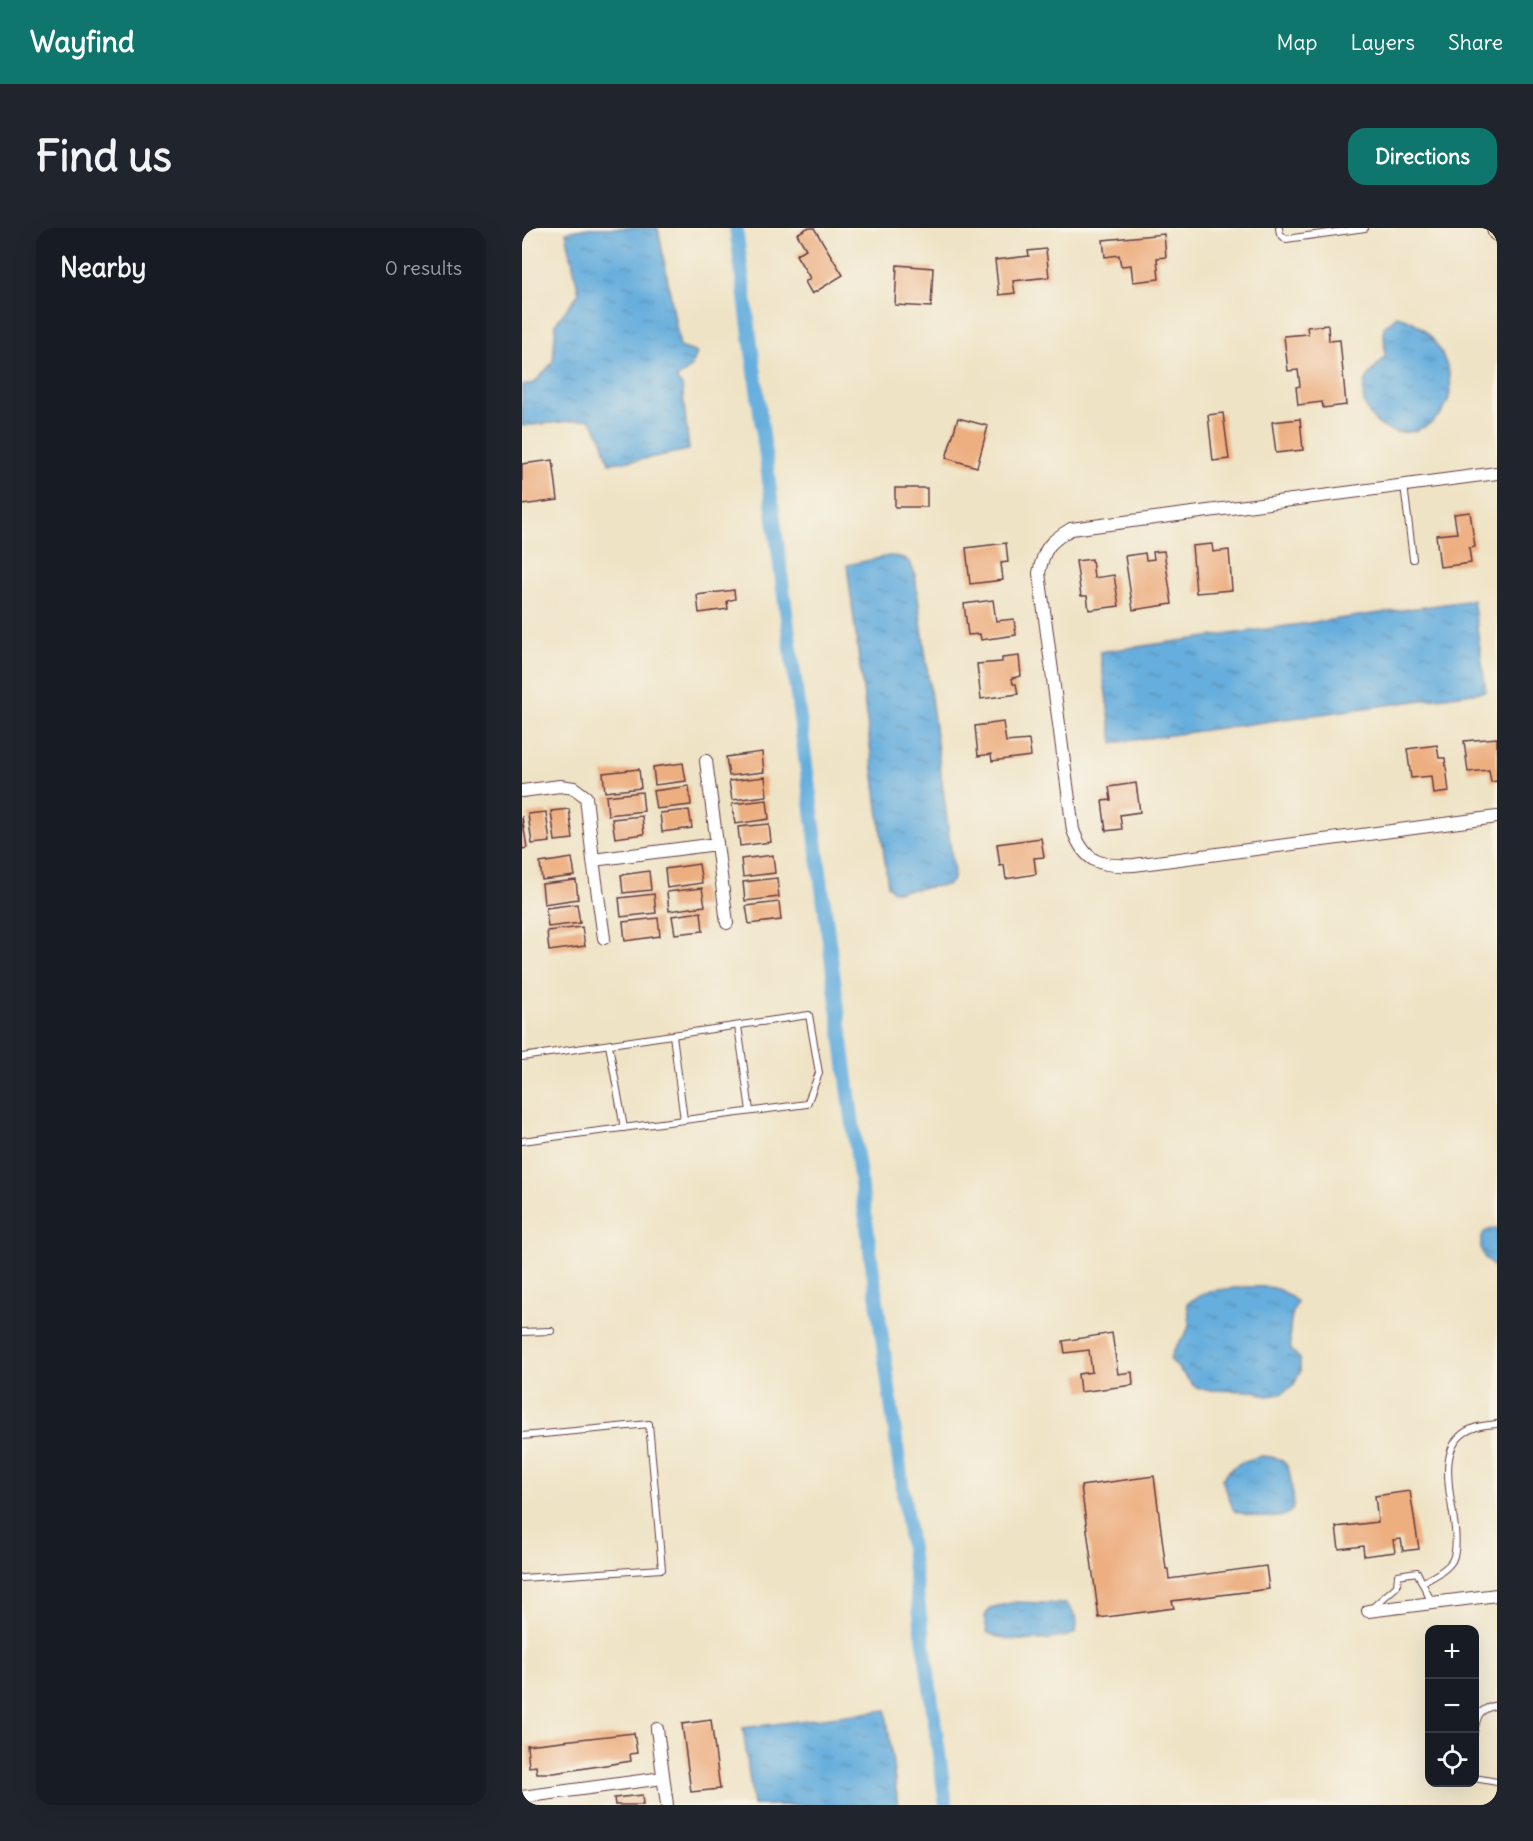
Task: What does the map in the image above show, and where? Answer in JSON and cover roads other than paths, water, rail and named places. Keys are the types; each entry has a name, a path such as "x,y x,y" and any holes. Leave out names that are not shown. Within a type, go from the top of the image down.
{"street":[{"path":"1497,473 1071,529 1054,539 1043,553 1039,573 1073,830 1079,847 1094,861 1112,866 1497,818"},
{"path":"706,761 727,923"},
{"path":"522,791 560,786 574,788 586,797 604,939"},
{"path":"593,860 717,844"},
{"path":"1368,1611 1497,1595"},
{"path":"657,1729 667,1805"},
{"path":"522,1797 545,1800 663,1778"}],"lane":[{"path":"1279,228 1280,234 1286,239 1365,228"},
{"path":"1404,485 1413,559"},
{"path":"522,1057 809,1015 819,1073 807,1104 522,1142"},
{"path":"738,1026 750,1111"},
{"path":"673,1035 684,1120"},
{"path":"609,1045 624,1128"},
{"path":"522,1332 551,1331"},
{"path":"522,1436 649,1424 662,1569 522,1578"},
{"path":"1422,1583 1441,1572 1452,1561 1455,1552 1454,1517 1448,1478 1451,1449 1463,1434 1471,1429 1497,1424"},
{"path":"1368,1611 1397,1586 1398,1575 1417,1572 1432,1603"},
{"path":"1479,1715 1486,1708 1497,1706"},
{"path":"1479,1779 1497,1782"}],"water":[{"path":"589,228 658,228 680,347 697,353 691,368 676,379 682,386 689,450 609,463 601,436 590,419 522,426 522,385 534,383 553,362 556,323 579,293 566,232"},
{"path":"1397,316 1413,322 1432,338 1445,361 1450,383 1447,402 1438,417 1423,427 1407,432 1390,430 1376,421 1363,399 1366,381 1385,357 1384,327"},
{"path":"889,556 906,559 915,575 954,874 952,881 947,885 899,891 893,891 888,886 847,565"},
{"path":"1473,600 1486,691 1113,743 1100,652"},
{"path":"1497,1228 1497,1268 1484,1257 1481,1248 1484,1232"},
{"path":"1244,1287 1273,1288 1291,1296 1297,1302 1290,1325 1290,1337 1291,1350 1300,1359 1300,1372 1294,1384 1281,1394 1267,1396 1255,1391 1206,1390 1194,1386 1170,1359 1188,1330 1187,1303 1209,1291"},
{"path":"1262,1456 1278,1458 1288,1469 1294,1504 1290,1512 1279,1517 1263,1517 1234,1511 1222,1479 1235,1466"},
{"path":"1016,1602 1066,1604 1075,1617 1075,1633 1056,1638 1017,1640 995,1636 987,1632 985,1616 990,1608"},
{"path":"886,1710 898,1805 753,1805 743,1728"}],"waterway":[{"path":"736,228 854,1133 946,1805"}]}
